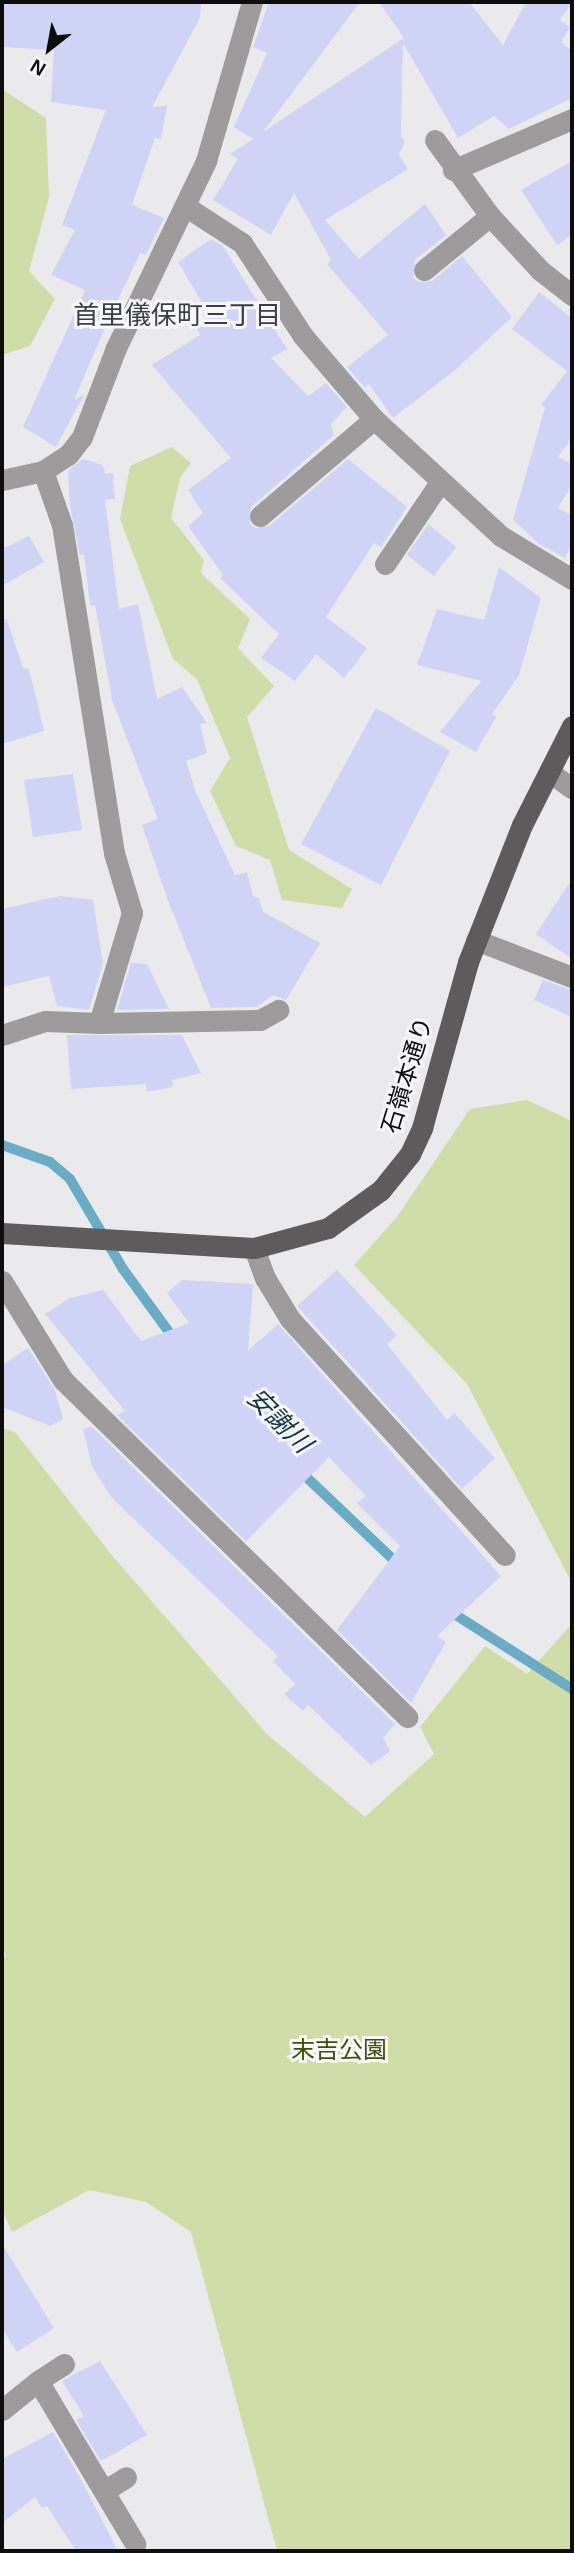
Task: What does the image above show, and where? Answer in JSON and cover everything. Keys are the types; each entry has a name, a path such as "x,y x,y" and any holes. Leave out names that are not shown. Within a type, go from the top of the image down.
{"main road":[{"name":"石嶺本通り","path":"2,1233 254,1248 328,1228 365,1203 396,1173 422,1128 476,940 549,772 572,726"}],"street":[{"path":"2,480 43,471 68,456 82,437 116,348 206,161 252,2"},
{"path":"453,170 572,119"},
{"path":"435,140 453,170 490,216 541,271 572,295"},
{"path":"185,206 242,243 303,336 373,419 500,536 572,579"},
{"path":"424,270 490,216"},
{"path":"260,516 373,419"},
{"path":"43,471 62,525 114,853 132,913 99,1023"},
{"path":"385,564 440,482"},
{"path":"549,772 572,788"},
{"path":"476,940 572,977"},
{"path":"2,1035 45,1021 99,1023 260,1020 278,1010"},
{"path":"254,1248 265,1278 290,1319 505,1555"},
{"path":"2,1281 63,1381 407,1717"},
{"path":"2,2410 64,2364"},
{"path":"38,2381 135,2544"},
{"path":"104,2491 126,2477"}],"green space":[{"path":"2,89 46,118 49,197 29,271 55,299 30,346 2,355"},
{"path":"172,447 191,463 180,478 171,518 204,560 201,573 250,619 238,648 274,686 247,717 289,850 352,889 342,908 282,900 270,860 236,846 210,791 230,758 197,679 173,659 120,519 130,466"},
{"path":"527,1100 572,1121 572,1583 467,1384 354,1265 397,1217 470,1109"},
{"name":"末吉公園","path":"2,1428 15,1432 115,1559 267,1734 365,1817 434,1754 420,1727 485,1646 527,1674 572,1624 572,2551 277,2551 191,2232 146,2202 89,2190 12,2232 2,2209 2,1958 6,1956 2,1946"}],"building":[{"path":"2,2 201,2 200,18 152,107 167,106 161,139 155,138 132,205 164,218 146,255 140,253 110,317 103,309 108,321 74,400 84,395 56,447 23,427 85,290 51,275 75,230 62,225 106,110 51,102 54,50 2,47"},
{"path":"269,2 360,2 263,132 404,38 379,2 469,2 503,45 526,2 572,2 560,20 570,27 561,42 572,51 572,98 509,129 494,116 458,138 403,43 401,136 405,141 399,155 408,169 325,220 359,259 425,204 446,235 415,260 413,278 420,282 432,281 462,256 512,317 454,371 393,418 369,384 365,388 347,367 388,335 327,264 331,260 294,193 271,235 213,200 238,159 230,154 253,139 234,127 267,53 253,47"},
{"path":"572,161 572,235 557,245 521,190"},
{"path":"211,239 223,246 287,349 271,358 308,396 326,383 347,407 331,424 334,435 251,507 250,524 256,528 269,526 348,459 407,507 381,547 374,543 326,617 367,648 344,678 316,654 295,681 261,658 279,634 220,578 223,575 188,526 203,513 188,490 231,458 152,365 200,335 194,324 210,316 178,262"},
{"path":"539,292 572,318 572,438 558,457 572,464 572,485 558,508 572,516 572,544 565,558 539,544 513,520 545,407 541,405 567,371 512,329"},
{"path":"83,459 103,465 105,474 113,473 115,499 105,500 119,609 138,604 157,699 182,687 207,723 200,724 207,753 186,761 196,793 235,875 247,872 253,896 259,898 263,912 320,943 286,1000 273,995 256,1007 211,1008 167,898 142,825 158,819 112,700 95,605 90,606 84,555 80,555 70,507 68,471"},
{"path":"428,524 456,547 434,576 407,555"},
{"path":"29,536 44,562 2,586 2,549"},
{"path":"499,567 541,598 519,675 492,714 496,717 476,752 440,732 481,681 417,665 437,609 484,620"},
{"path":"7,619 23,668 29,669 44,731 2,744 2,620"},
{"path":"376,708 450,751 381,885 301,844"},
{"path":"73,774 82,830 33,837 24,780"},
{"path":"572,879 572,959 536,934"},
{"path":"60,896 93,900 103,964 89,1010 57,1006 49,976 2,987 2,909"},
{"path":"131,963 147,964 169,1009 117,1010"},
{"path":"543,980 572,990 572,1017 534,1000"},
{"path":"67,1035 182,1035 201,1073 172,1080 173,1087 147,1092 146,1084 71,1089"},
{"path":"337,1270 397,1335 387,1344 447,1420 454,1413 495,1458 462,1489 297,1306"},
{"path":"182,1280 253,1284 248,1351 278,1324 501,1576 437,1636 446,1642 411,1703 337,1630 400,1546 357,1503 366,1496 329,1457 246,1541 117,1415 125,1411 45,1314 70,1298 103,1290 141,1341 189,1323 167,1293"},
{"path":"28,1348 55,1390 63,1419 50,1426 2,1407 2,1365"},
{"path":"91,1426 395,1724 383,1738 390,1751 371,1765 308,1705 303,1711 284,1694 295,1684 273,1661 278,1656 112,1498 92,1467 83,1429"},
{"path":"2,2244 54,2328 17,2352 2,2328"},
{"path":"100,2361 147,2435 101,2461 76,2420 84,2416 62,2381"},
{"path":"53,2432 118,2551 76,2551 47,2506 42,2508 35,2497 2,2523 2,2459"}],"waterway":[{"name":"安謝川","path":"2,1145 50,1162 70,1179 123,1269 174,1339"},
{"name":"安謝川","path":"300,1471 399,1565"},
{"name":"安謝川","path":"448,1610 572,1689"}],"district":[{"name":"首里儀保町三丁目","path":"177,316"}]}
